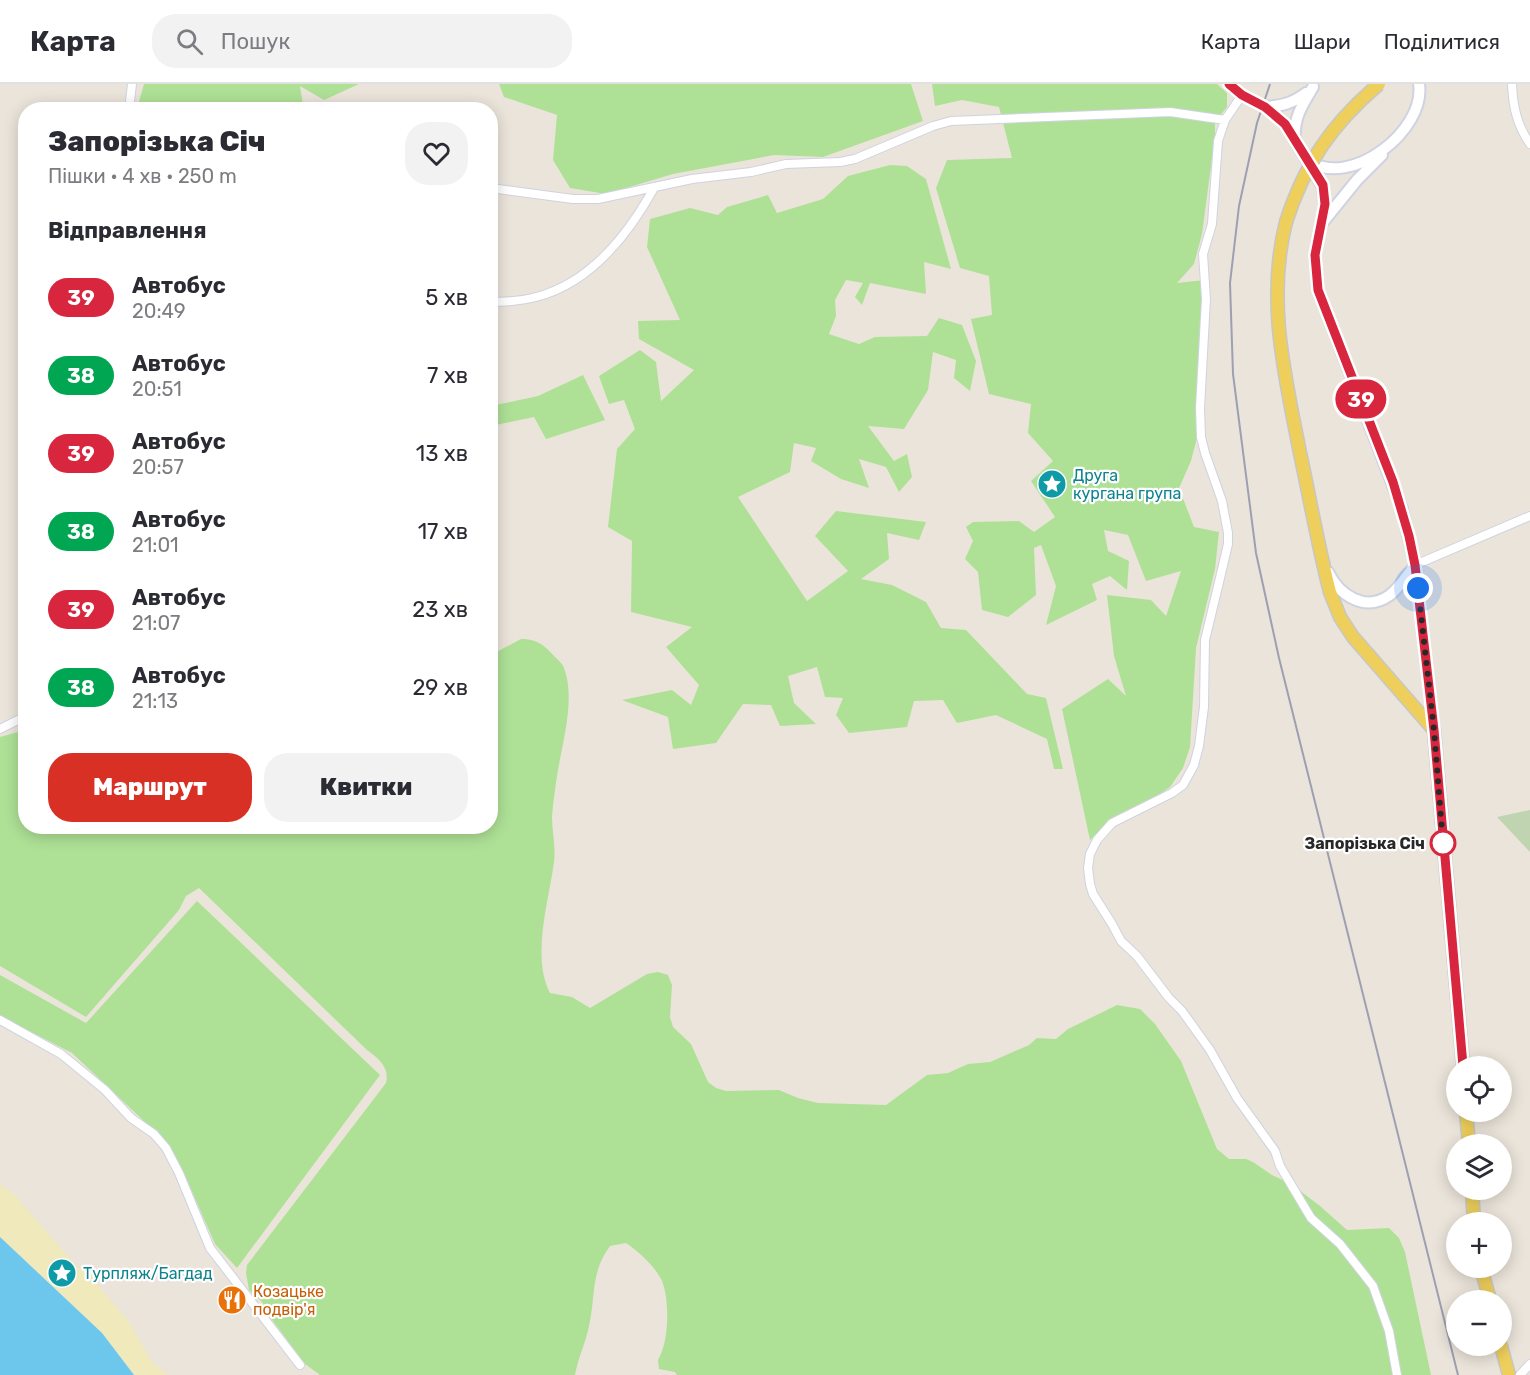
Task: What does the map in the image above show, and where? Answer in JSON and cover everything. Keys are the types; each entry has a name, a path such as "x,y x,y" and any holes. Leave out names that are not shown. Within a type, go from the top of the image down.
{"main road":[{"path":"1229,84 1242,95 1265,107 1285,124 1304,158 1323,185 1325,204 1315,255 1318,290 1402,508 1415,565 1434,730 1462,1056"},
{"path":"1379,84 1335,126 1320,147 1299,186 1286,222 1279,255 1276,284 1277,321 1282,363 1330,592 1340,617 1353,637 1434,730"},
{"path":"1322,225 1357,180 1394,142 1414,114 1418,102 1419,84"},
{"path":"1265,107 1291,103 1315,86"},
{"path":"1295,141 1296,117 1315,86"},
{"path":"1304,158 1317,166 1336,170 1352,166 1373,156 1394,142"},
{"path":"1322,561 1340,591 1355,601 1374,603 1389,595 1402,583 1415,565"},
{"path":"1504,1356 1509,1375"}],"street":[{"path":"130,102 132,84"},
{"path":"1512,84 1515,116 1530,144"},
{"path":"1242,95 1225,120 1218,141 1212,224 1203,254 1206,299 1200,408 1204,453 1222,501 1228,544 1205,640 1204,707 1199,746 1194,765 1183,785 1172,793 1112,823 1097,840 1090,854 1088,868 1090,884 1121,941 1144,963 1210,1050 1237,1098 1275,1151 1280,1166 1311,1218 1340,1244 1372,1286 1389,1331 1397,1375"},
{"path":"498,189 573,199 598,199 692,179 751,172 786,164 840,162 855,159 933,126 951,121 1170,112 1225,120"},
{"path":"498,301 538,297 583,276 623,238 654,188"},
{"path":"1415,565 1530,516"},
{"path":"0,729 18,720"},
{"path":"0,1020 61,1054 105,1090 131,1118 154,1134 166,1148 179,1173 210,1248 300,1365"},
{"path":"1520,1375 1530,1364"}],"green space":[{"path":"144,84 359,84 324,100 300,86 303,102 139,102"},
{"path":"499,84 911,84 923,121 823,157 774,155 673,174 606,194 570,188 553,160 557,115 504,97"},
{"path":"932,84 1217,84 1227,93 1227,107 1215,122 1202,234 1194,264 1177,283 1205,280 1201,422 1191,461 1179,488 1194,527 1219,532 1215,569 1196,648 1190,747 1183,768 1170,787 1142,806 1117,815 1090,840 1062,709 1108,679 1126,696 1114,656 1107,595 1151,600 1166,616 1181,571 1146,581 1128,535 1104,530 1108,551 1129,561 1127,590 1110,576 1092,584 1097,600 1046,625 1056,586 1041,545 1034,548 1036,595 1008,617 982,610 978,572 965,559 973,541 966,527 973,522 1019,521 1034,532 1055,517 1031,481 1053,461 1028,433 1031,404 989,394 971,319 992,315 989,276 960,268 936,188 947,160 1012,158 999,107 962,100 935,106"},
{"path":"890,165 907,166 926,179 951,269 924,262 926,294 870,283 862,305 855,297 863,283 846,280 835,300 836,316 829,334 859,344 875,337 927,336 939,318 962,325 976,361 970,391 954,378 956,360 933,352 928,390 904,429 868,426 894,461 907,454 912,477 899,492 886,467 859,459 869,488 841,479 811,461 816,448 794,443 790,472 738,497 807,601 848,571 815,536 836,511 926,522 919,540 887,533 889,559 861,579 892,585 926,602 941,628 966,630 1027,694 1046,698 1063,769 1054,769 1047,739 996,715 957,723 943,700 914,701 907,727 849,733 836,715 843,698 825,697 817,667 788,676 794,703 816,724 780,726 771,705 743,704 716,743 673,749 668,717 622,700 672,690 691,705 699,685 666,647 692,627 631,612 632,541 608,527 617,449 635,429 624,400 609,404 599,376 640,350 656,362 661,401 694,370 639,339 638,321 680,320 647,247 650,219 690,208 718,215 727,207 768,195 777,213 823,199 848,176"},
{"path":"583,375 605,420 546,439 534,417 498,425 498,405 538,396"},
{"path":"521,639 541,644 562,664 569,693 567,722 553,807 554,856 543,928 542,962 550,993 572,997 590,1008 647,974 658,972 668,975 672,985 670,1017 673,1027 691,1044 708,1082 716,1088 726,1091 779,1090 818,1103 886,1105 927,1075 948,1073 968,1064 990,1062 1029,1045 1037,1038 1056,1039 1068,1029 1117,1005 1140,1009 1155,1024 1181,1061 1217,1149 1229,1159 1246,1159 1291,1184 1347,1230 1389,1228 1399,1238 1405,1252 1431,1375 677,1375 675,1372 659,1369 658,1360 662,1352 667,1321 665,1289 662,1281 646,1260 626,1243 610,1246 599,1266 589,1326 575,1375 320,1375 305,1364 270,1317 262,1302 249,1290 247,1265 386,1083 385,1068 199,888 186,896 179,910 86,1017 0,966 0,737 18,732 18,834 498,834 498,651"},
{"path":"1530,810 1530,852 1497,817"},
{"path":"197,901 380,1075 237,1268 215,1244 184,1173 163,1139 72,1053 0,1016 0,975 86,1023"}],"sand":[{"name":"Турпляж/Багдад","path":"0,1185 13,1193 75,1264 96,1283 128,1320 152,1362 168,1375 134,1375 102,1333 0,1237"}],"water":[{"path":"0,1237 102,1333 134,1375 0,1375"}],"railway":[{"path":"1270,84 1257,123 1239,206 1230,283 1233,374 1256,553 1279,658 1458,1375"}],"bus line":[{"name":"39","path":"1229,84 1242,95 1265,107 1285,124 1323,185 1325,204 1317,240 1314,271 1318,290 1393,482 1409,536 1415,565 1434,730 1462,1056"}],"place":[{"name":"Друга кургана група","path":"1052,484"},
{"name":"Запорізька Січ","path":"1443,843"},
{"name":"Турпляж/Багдад","path":"62,1273"},
{"name":"Козацьке подвір'я","path":"232,1300"}],"route":[{"path":"1418,588 1434,730 1443,843"}]}
